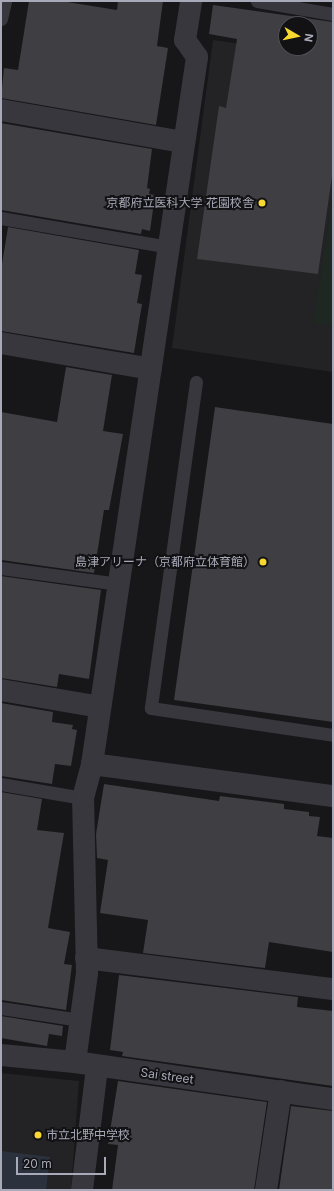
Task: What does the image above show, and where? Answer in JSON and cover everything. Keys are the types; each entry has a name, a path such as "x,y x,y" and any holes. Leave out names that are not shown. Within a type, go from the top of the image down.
{"street":[{"path":"75,1062 87,973 83,798 92,764 169,247 182,142 197,57 186,40 191,1"},
{"path":"1,110 182,142"},
{"path":"1,343 150,369"},
{"path":"1,690 100,707"},
{"path":"92,764 333,796"},
{"path":"86,958 333,989"},
{"name":"Sai street","path":"1,1055 75,1062 97,1067 333,1099"},
{"path":"82,1190 97,1067"},
{"path":"266,1190 281,1091"}],"lane":[{"path":"1,19 5,1"},
{"path":"256,1 333,14"},
{"path":"1,218 169,247"},
{"path":"196,382 151,708 333,735"},
{"path":"1,568 119,584"},
{"path":"1,784 83,798"},
{"path":"1,1008 80,1020"}],"shaded area":[{"name":"京都府立医科大学 花園校舎","path":"213,40 278,49 278,56 318,55 333,57 333,372 172,348"},
{"path":"333,193 333,326 313,323"},
{"name":"市立北野中学校","path":"1,1073 79,1081 71,1190 1,1190"},
{"path":"1,1151 50,1157 46,1190 1,1190"}],"building":[{"path":"29,1 61,1 117,10 118,1 163,1 157,46 168,48 156,125 1,98 4,68 18,70"},
{"path":"213,5 291,16 278,16 278,56 318,56 318,20 333,22 333,169 318,274 197,259 219,106 226,108 237,39 209,34"},
{"path":"1,123 152,149 147,188 150,189 149,194 155,195 150,231 142,229 141,234 1,210"},
{"path":"8,227 139,250 135,274 142,275 137,303 142,304 134,353 1,331 1,270"},
{"path":"66,367 112,375 103,431 123,434 109,510 104,510 94,573 1,560 1,412 57,422"},
{"name":"島津アリーナ（京都府立体育館）","path":"215,407 333,424 333,722 174,700"},
{"path":"1,576 101,590 89,679 59,674 57,687 1,678"},
{"path":"1,703 53,712 52,722 73,725 72,729 77,730 71,766 55,764 52,784 1,776"},
{"path":"104,784 219,801 220,796 284,804 284,809 309,812 309,816 320,817 317,836 333,838 333,952 269,942 265,968 143,953 148,920 100,913 108,860 97,858 96,834"},
{"path":"1,792 42,799 37,830 64,833 48,928 70,932 64,964 72,965 66,1010 1,1000"},
{"path":"119,975 298,997 297,1007 333,1011 333,1086 122,1056 123,1052 110,1050"},
{"path":"1,1016 63,1026 62,1036 49,1034 47,1046 1,1038"},
{"path":"118,1081 267,1102 254,1190 112,1190 118,1145 108,1144"},
{"path":"291,1106 333,1111 333,1190 279,1190"}],"place":[{"name":"京都府立医科大学 花園校舎","path":"262,203"},
{"name":"島津アリーナ（京都府立体育館）","path":"263,562"},
{"name":"市立北野中学校","path":"38,1135"}]}
